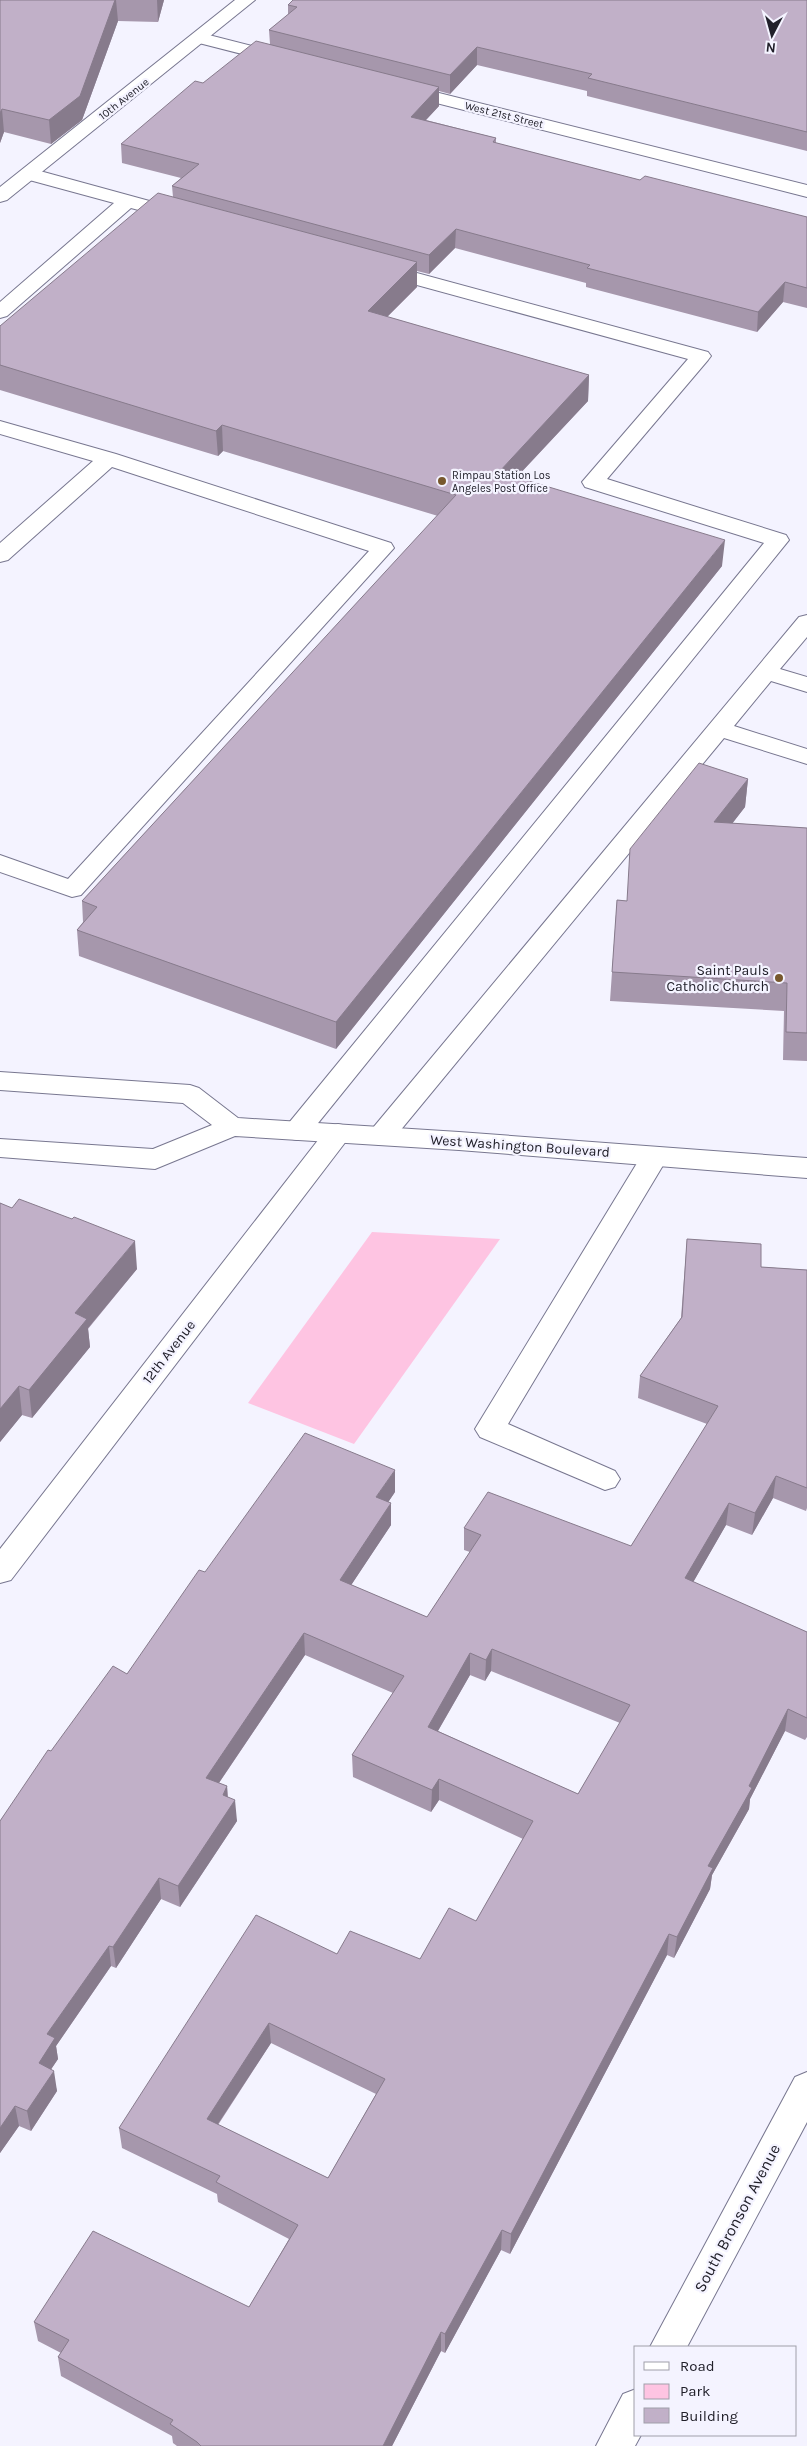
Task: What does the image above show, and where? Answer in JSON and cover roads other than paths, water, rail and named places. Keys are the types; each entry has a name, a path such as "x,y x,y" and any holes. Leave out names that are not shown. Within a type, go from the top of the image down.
{"street":[{"name":"10th Avenue","path":"0,196 246,0"},
{"path":"200,38 299,63"},
{"name":"West 21st Street","path":"386,85 807,191"},
{"path":"29,174 195,219"},
{"path":"0,312 128,201"},
{"path":"297,1131 778,540 593,482 701,356 357,263"},
{"path":"0,427 383,548 72,889 0,863"},
{"path":"0,555 108,460"},
{"path":"381,1136 807,622"},
{"path":"766,672 807,685"},
{"path":"719,729 807,757"},
{"path":"0,1081 190,1094 232,1127"},
{"name":"West Washington Boulevard","path":"0,1148 154,1159 232,1127 381,1136 807,1168"},
{"name":"12th Avenue","path":"0,1571 338,1133"},
{"path":"605,1479 490,1429 655,1157"},
{"name":"South Bronson Avenue","path":"669,2346 807,2088"},
{"path":"615,2446 634,2411"}],"place":[{"name":"Rimpau Station Los Angeles Post Office","path":"442,481"},
{"name":"Saint Pauls Catholic Church","path":"779,978"}]}
